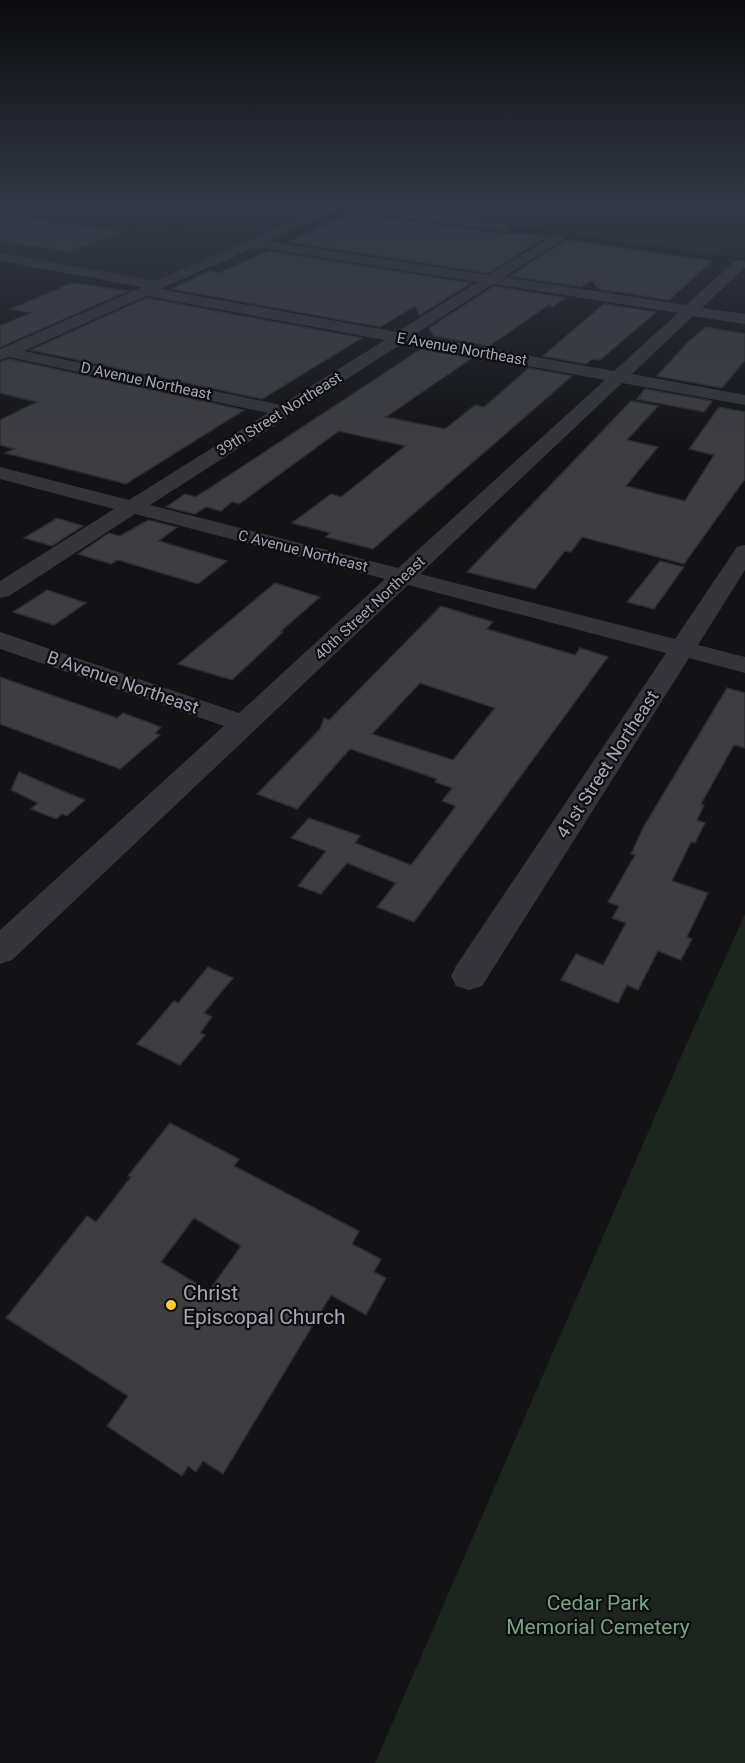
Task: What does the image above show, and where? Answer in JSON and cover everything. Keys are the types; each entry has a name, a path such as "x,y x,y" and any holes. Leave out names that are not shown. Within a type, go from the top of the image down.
{"street":[{"name":"E Avenue Northeast","path":"126,283 400,337 745,400"},
{"path":"4,354 161,283"},
{"name":"39th Street Northeast","path":"0,591 484,283"},
{"path":"510,283 745,319"},
{"name":"40th Street Northeast","path":"0,951 719,283"},
{"name":"D Avenue Northeast","path":"4,354 284,411"},
{"name":"C Avenue Northeast","path":"0,473 745,665"},
{"name":"41st Street Northeast","path":"469,976 745,552"},
{"name":"B Avenue Northeast","path":"0,640 245,724"}],"green space":[{"name":"Cedar Park Memorial Cemetery","path":"745,914 745,1763 375,1763 686,1045"}],"building":[{"path":"71,283 128,291 0,347 0,326 31,313 11,309"},
{"path":"184,283 471,283 420,315 415,306 380,327 172,289"},
{"path":"557,283 586,283 581,287"},
{"path":"594,283 687,283 669,300 599,289"},
{"path":"494,286 565,298 552,307 550,304 489,346 434,336 429,328"},
{"path":"146,298 362,338 262,399 31,350"},
{"path":"604,304 656,312 600,360 592,359 586,364 543,356"},
{"path":"706,327 745,334 745,360 722,388 657,376 688,342"},
{"path":"421,349 472,358 386,417 445,429 475,405 484,407 529,368 572,376 373,549 326,537 330,533 292,523 331,494 341,497 405,446 339,431 239,504 232,502 221,511 206,507 195,514 166,507 185,494 196,497"},
{"path":"9,359 244,410 126,484 5,453 14,449 0,445 0,420 37,402 0,393 0,362"},
{"path":"645,389 712,401 704,412 637,399"},
{"path":"631,401 658,406 627,440 658,447 626,486 685,501 714,455 689,449 719,407 745,412 745,479 684,564 582,537 571,552 565,551 535,589 467,572"},
{"path":"57,518 83,526 52,546 24,538"},
{"path":"148,520 177,527 159,541 227,561 198,584 118,560 111,564 78,554 109,533 120,536"},
{"path":"660,561 684,567 654,609 627,602"},
{"path":"275,583 320,597 281,631 283,632 232,680 178,664"},
{"path":"47,590 86,603 54,625 13,612"},
{"path":"441,606 493,622 487,629 575,655 580,648 608,657 414,922 377,907 396,883 347,863 321,894 298,886 326,851 291,838 309,818 360,836 355,843 411,865 456,806 442,801 452,788 435,782 437,779 350,749 297,809 257,794 320,729 324,718 329,720","holes":["420,683 495,708 453,760 372,734"]},
{"path":"0,677 117,718 123,713 161,727 155,733 160,735 120,769 0,724"},
{"path":"727,688 745,693 745,748 734,745 701,804 704,805 697,820 705,823 695,843 691,842 672,881 708,893 687,937 692,939 681,960 658,951 638,990 627,985 618,1003 561,980 576,954 603,965 626,923 612,918 619,906 608,902 635,855 631,854 644,826"},
{"path":"19,772 85,800 67,816 62,814 56,819 31,809 38,803 11,790"},
{"path":"208,967 233,978 204,1013 212,1017 200,1033 205,1035 180,1065 137,1044 174,1001 178,1003"},
{"name":"Christ Episcopal Church","path":"170,1123 239,1159 234,1166 359,1231 352,1244 381,1259 374,1272 386,1278 366,1315 331,1295 223,1474 203,1461 196,1472 188,1466 182,1476 107,1426 128,1396 6,1318 87,1216 96,1222 131,1177 128,1176","holes":["194,1218 241,1246 209,1291 161,1262"]}],"place":[{"name":"Christ Episcopal Church","path":"171,1305"}]}
